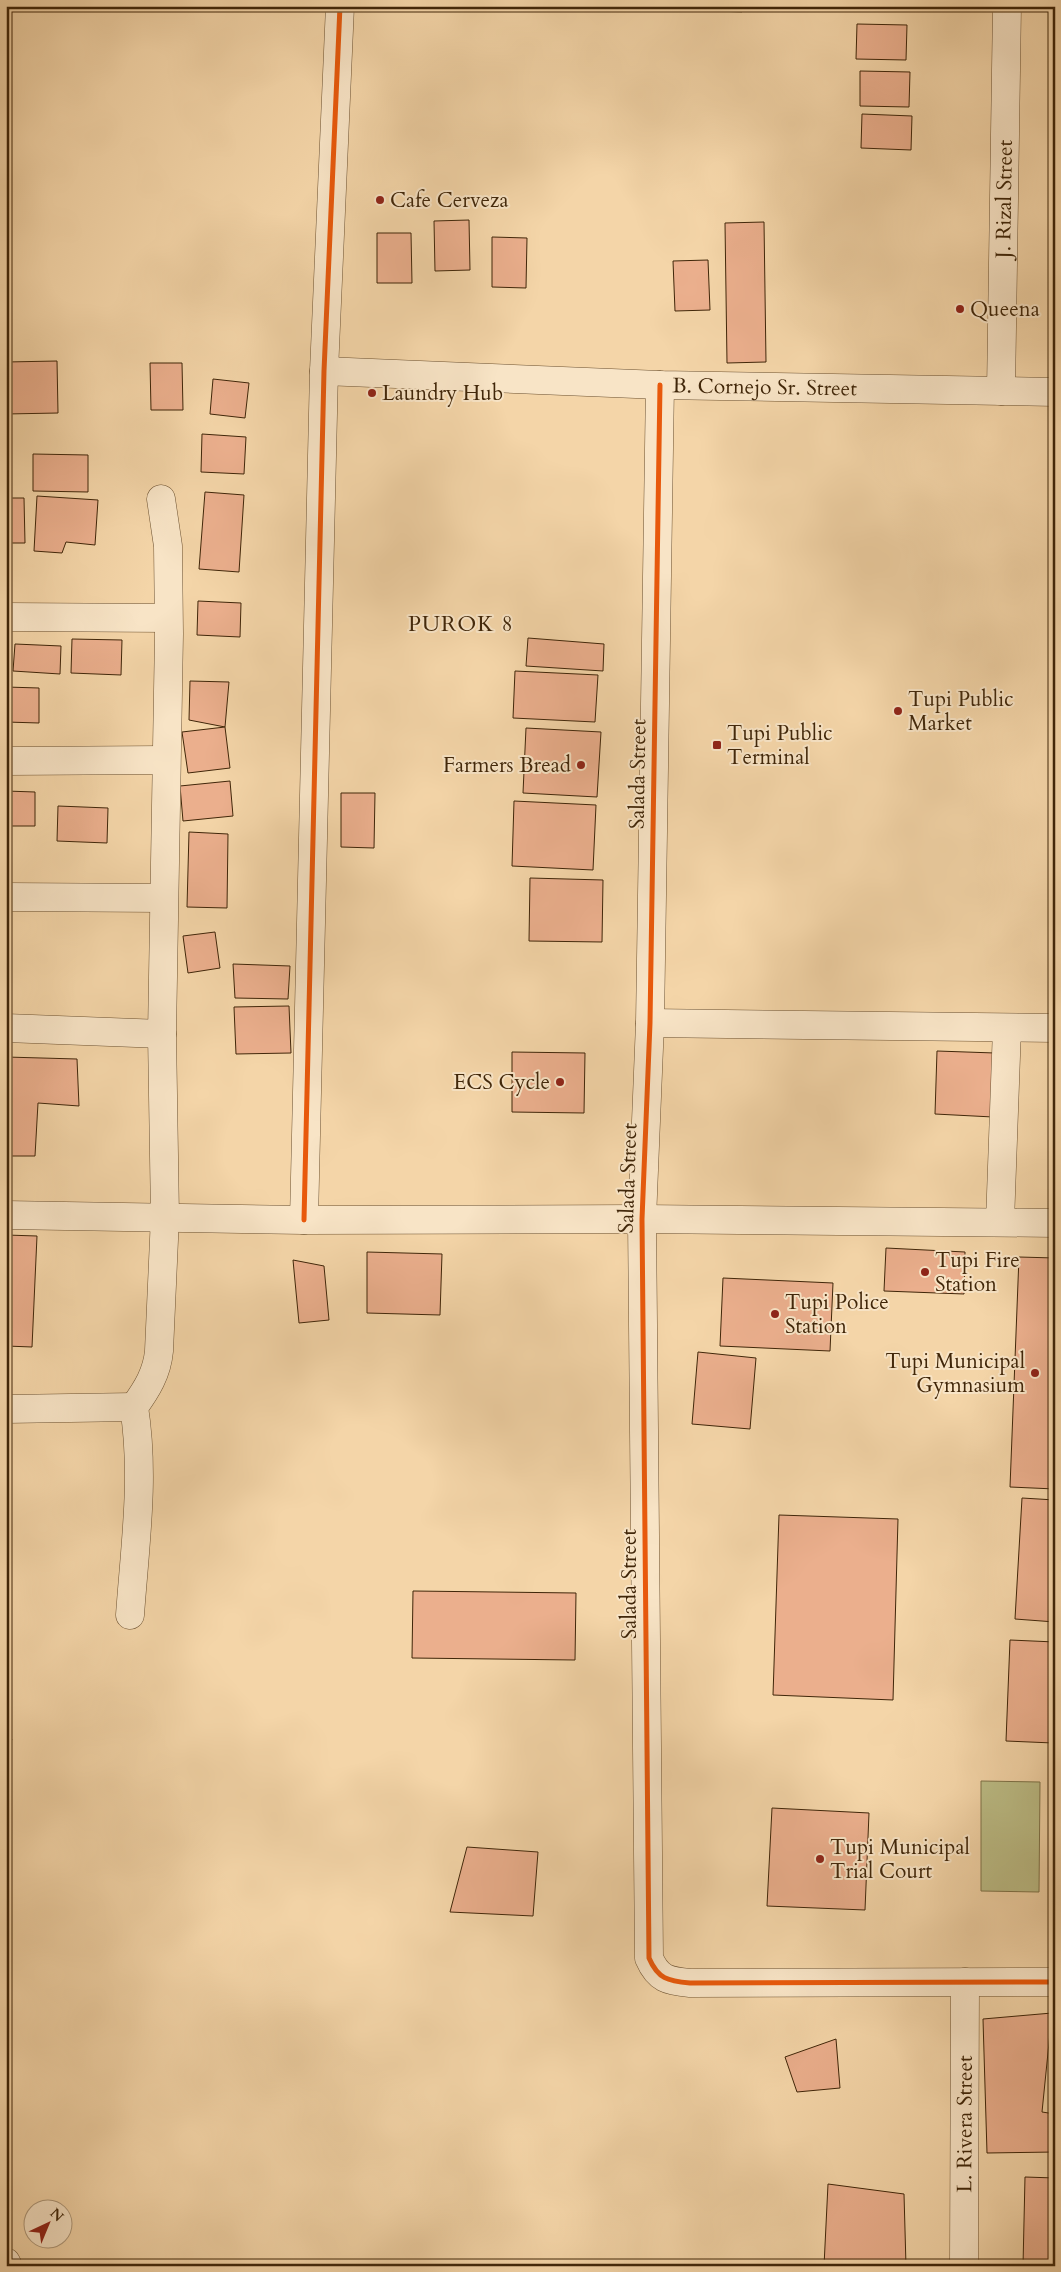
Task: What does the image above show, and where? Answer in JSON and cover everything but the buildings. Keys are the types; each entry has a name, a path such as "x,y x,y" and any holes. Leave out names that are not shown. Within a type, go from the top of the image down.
{"street":[{"path":"304,1220 324,371 340,6"},
{"name":"J. Rizal Street","path":"1001,391 1007,6"},
{"name":"B. Cornejo Sr. Street","path":"324,371 660,385 1055,392"},
{"name":"Salada Street","path":"660,385 650,1023 642,1218 649,1958 655,1971 664,1978 690,1983 965,1982"},
{"path":"130,1615 140,1486 140,1442 134,1407 150,1384 158,1364 165,1217 162,1034 163,898 167,828 166,760 170,634 168,618 168,546 161,499"},
{"path":"6,617 168,618"},
{"path":"6,761 166,760"},
{"path":"6,897 163,898"},
{"path":"650,1023 1055,1028"},
{"path":"6,1028 162,1034"},
{"path":"1000,1222 1007,1028"},
{"path":"6,1215 304,1220 642,1218 1055,1223"},
{"path":"6,1409 134,1407"},
{"path":"965,1982 1055,1982"},
{"name":"L. Rivera Street","path":"964,2266 965,1982"},
{"path":"6,2262 8,2266"}],"green space":[{"path":"981,1781 1040,1782 1039,1892 981,1891"}],"cycle path":[{"path":"304,1220 324,371 340,6"},
{"path":"660,385 650,1023 642,1219 649,1958 660,1975 670,1980 690,1983 1055,1982"}],"place":[{"name":"Cafe Cerveza","path":"380,200"},
{"name":"Queena","path":"960,309"},
{"name":"Laundry Hub","path":"372,393"},
{"name":"Tupi Public Market","path":"898,711"},
{"name":"Tupi Public Terminal","path":"717,745"},
{"name":"Farmers Bread","path":"581,765"},
{"name":"ECS Cycle","path":"560,1082"},
{"name":"Tupi Fire Station","path":"925,1272"},
{"name":"Tupi Police Station","path":"775,1314"},
{"name":"Tupi Municipal Gymnasium","path":"1035,1373"},
{"name":"Tupi Municipal Trial Court","path":"820,1859"}],"district":[{"name":"PUROK 8","path":"461,624"}]}
